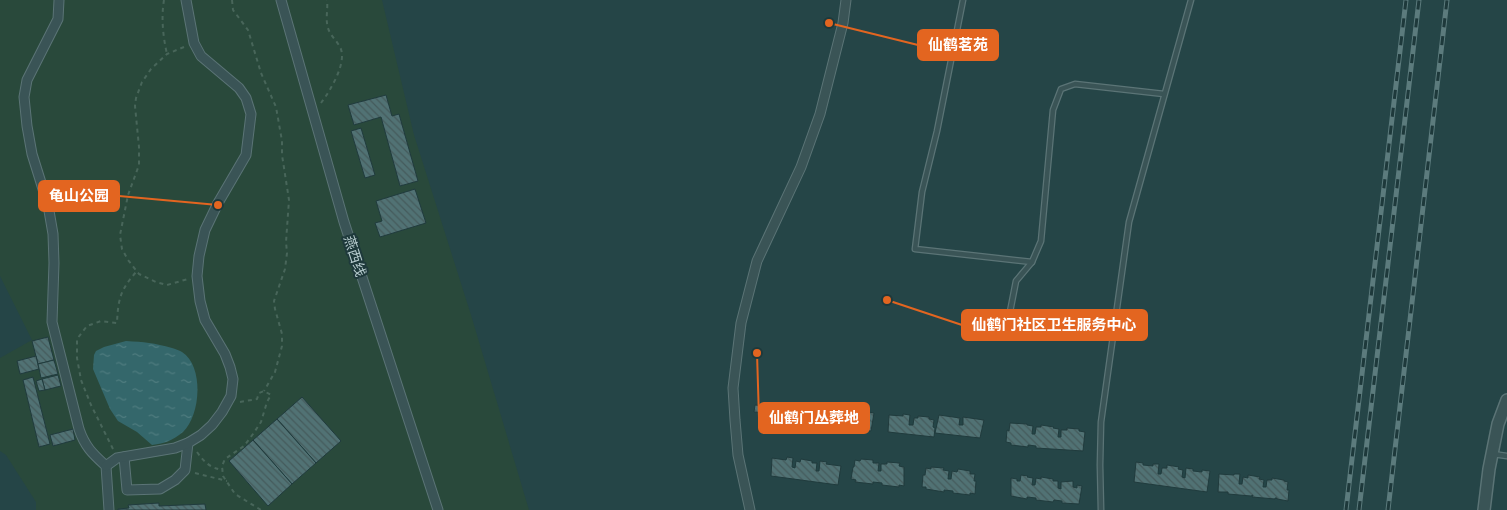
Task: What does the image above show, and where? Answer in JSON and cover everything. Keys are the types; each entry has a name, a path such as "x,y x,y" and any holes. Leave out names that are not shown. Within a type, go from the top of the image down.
{"street":[{"path":"60,0 58,19 26,80 24,97 32,154 48,205 53,234 52,322 78,429 83,442 106,466 109,510"},
{"path":"106,466 120,457 188,446 212,425 231,396 233,379 230,366 205,320 200,301 197,276 199,256 206,230 218,203 246,155 250,114 246,98 239,88 201,56 194,43 187,0"},
{"name":"燕西线","path":"280,0 344,222 438,510"},
{"path":"750,510 738,455 733,388 741,323 757,261 801,167 820,114 843,23 846,0"},
{"path":"1484,510 1498,424 1507,400"},
{"path":"120,457 127,490 160,489 175,480 185,470 188,446"}],"lane":[{"path":"963,0 937,131 922,192 915,249 1032,262"},
{"path":"1102,510 1101,422 1129,222 1191,0"},
{"path":"1114,336 1025,327 1008,322 1016,281 1032,262 1041,241 1053,110 1061,89 1075,84 1164,94"},
{"path":"1492,454 1507,456"}],"path":[{"path":"164,0 164,41 167,54"},
{"path":"227,402 233,403 257,399 259,392 264,391 275,372 282,346 282,334 274,301 285,268 289,200 276,107 260,73 248,30 233,10 232,0"},
{"path":"312,111 318,107 328,93 338,73 342,57 340,47 330,35 327,23 327,0"},
{"path":"194,43 167,54 151,68 142,82 135,106 139,165 128,194 120,235 122,249 128,260 145,277 166,285 197,276"},
{"path":"120,457 91,405 81,380 77,358 77,339 87,326 101,321 117,323 121,292 137,271"},
{"path":"261,510 235,494 223,476 222,466 225,459 244,446 261,422 266,402 271,395 264,391"},
{"path":"188,446 195,449 205,463 223,470"},
{"path":"185,470 227,481"}],"green space":[{"path":"0,0 382,0 414,135 471,315 529,510 36,510 36,502 6,455 0,451 0,358 32,340 0,276"}],"water":[{"path":"126,341 144,342 178,350 189,359 194,368 198,391 194,414 183,432 175,438 152,445 137,432 118,421 110,409 93,369 94,355 96,351 104,347"}],"building":[{"path":"386,95 392,116 399,114 418,181 400,186 381,117 354,125 348,105"},
{"path":"361,128 375,175 365,178 351,131"},
{"path":"415,189 426,223 380,237 375,223 382,221 376,201"},
{"path":"48,337 54,360 38,364 32,341"},
{"path":"36,356 39,369 20,374 17,361"},
{"path":"54,360 58,374 41,378 38,364"},
{"path":"58,375 61,386 45,390 42,379"},
{"path":"33,377 50,444 39,447 23,380"},
{"path":"42,379 45,390 39,391 36,381"},
{"path":"302,397 341,441 316,463 277,419"},
{"path":"755,405 779,407 778,414 754,412"},
{"path":"829,407 850,410 849,417 853,417 853,409 874,413 871,431 825,425"},
{"path":"903,414 910,415 909,425 913,425 914,418 918,418 918,416 929,417 929,419 934,420 934,437 888,432 889,415 903,416"},
{"path":"939,415 960,418 959,425 963,425 963,417 984,420 980,438 935,433"},
{"path":"277,419 316,463 292,484 253,440"},
{"path":"1010,423 1033,426 1032,434 1035,434 1036,427 1041,427 1041,425 1054,427 1059,429 1058,437 1061,437 1061,430 1067,430 1067,428 1079,429 1079,431 1085,432 1083,451 1011,445 1011,443 1006,442"},
{"path":"73,429 75,440 53,446 50,435"},
{"path":"253,440 292,484 268,506 229,461"},
{"path":"787,457 793,458 792,467 795,468 796,461 800,462 801,459 817,463 816,471 819,471 820,461 827,462 826,464 841,466 838,485 771,476 772,458 786,460"},
{"path":"861,459 873,460 873,463 879,463 878,471 881,471 881,464 887,464 887,462 900,463 899,466 904,467 904,486 855,482 856,480 851,479 853,467 855,460 860,461"},
{"path":"1136,462 1153,466 1153,464 1159,464 1158,474 1161,474 1162,468 1167,468 1167,465 1179,467 1178,469 1183,470 1182,477 1185,478 1186,468 1193,469 1193,471 1210,471 1207,492 1134,482"},
{"path":"931,467 944,468 943,470 949,471 948,479 951,479 952,471 957,472 958,469 975,474 975,494 953,493 953,491 944,490 944,492 922,487 926,468 931,469"},
{"path":"1219,474 1240,474 1239,484 1242,484 1243,477 1248,478 1248,475 1260,477 1259,479 1264,480 1263,487 1266,487 1267,480 1272,480 1272,478 1284,480 1288,482 1288,501 1277,498 1252,497 1253,495 1218,492"},
{"path":"1021,475 1033,478 1032,485 1035,485 1036,478 1053,479 1053,481 1058,481 1058,488 1061,489 1061,482 1073,481 1073,487 1077,488 1077,485 1082,486 1079,504 1011,496 1011,478 1020,481"},
{"path":"159,503 159,506 205,504 206,510 118,510 129,508 128,505"}],"railway":[{"path":"1346,510 1406,0"},
{"path":"1359,510 1419,0"},
{"path":"1388,510 1447,0"}],"place":[{"name":"仙鹤茗苑","path":"829,23"},
{"name":"龟山公园","path":"218,205"},
{"name":"仙鹤门社区卫生服务中心","path":"887,300"},
{"name":"仙鹤门丛葬地","path":"757,353"}]}
